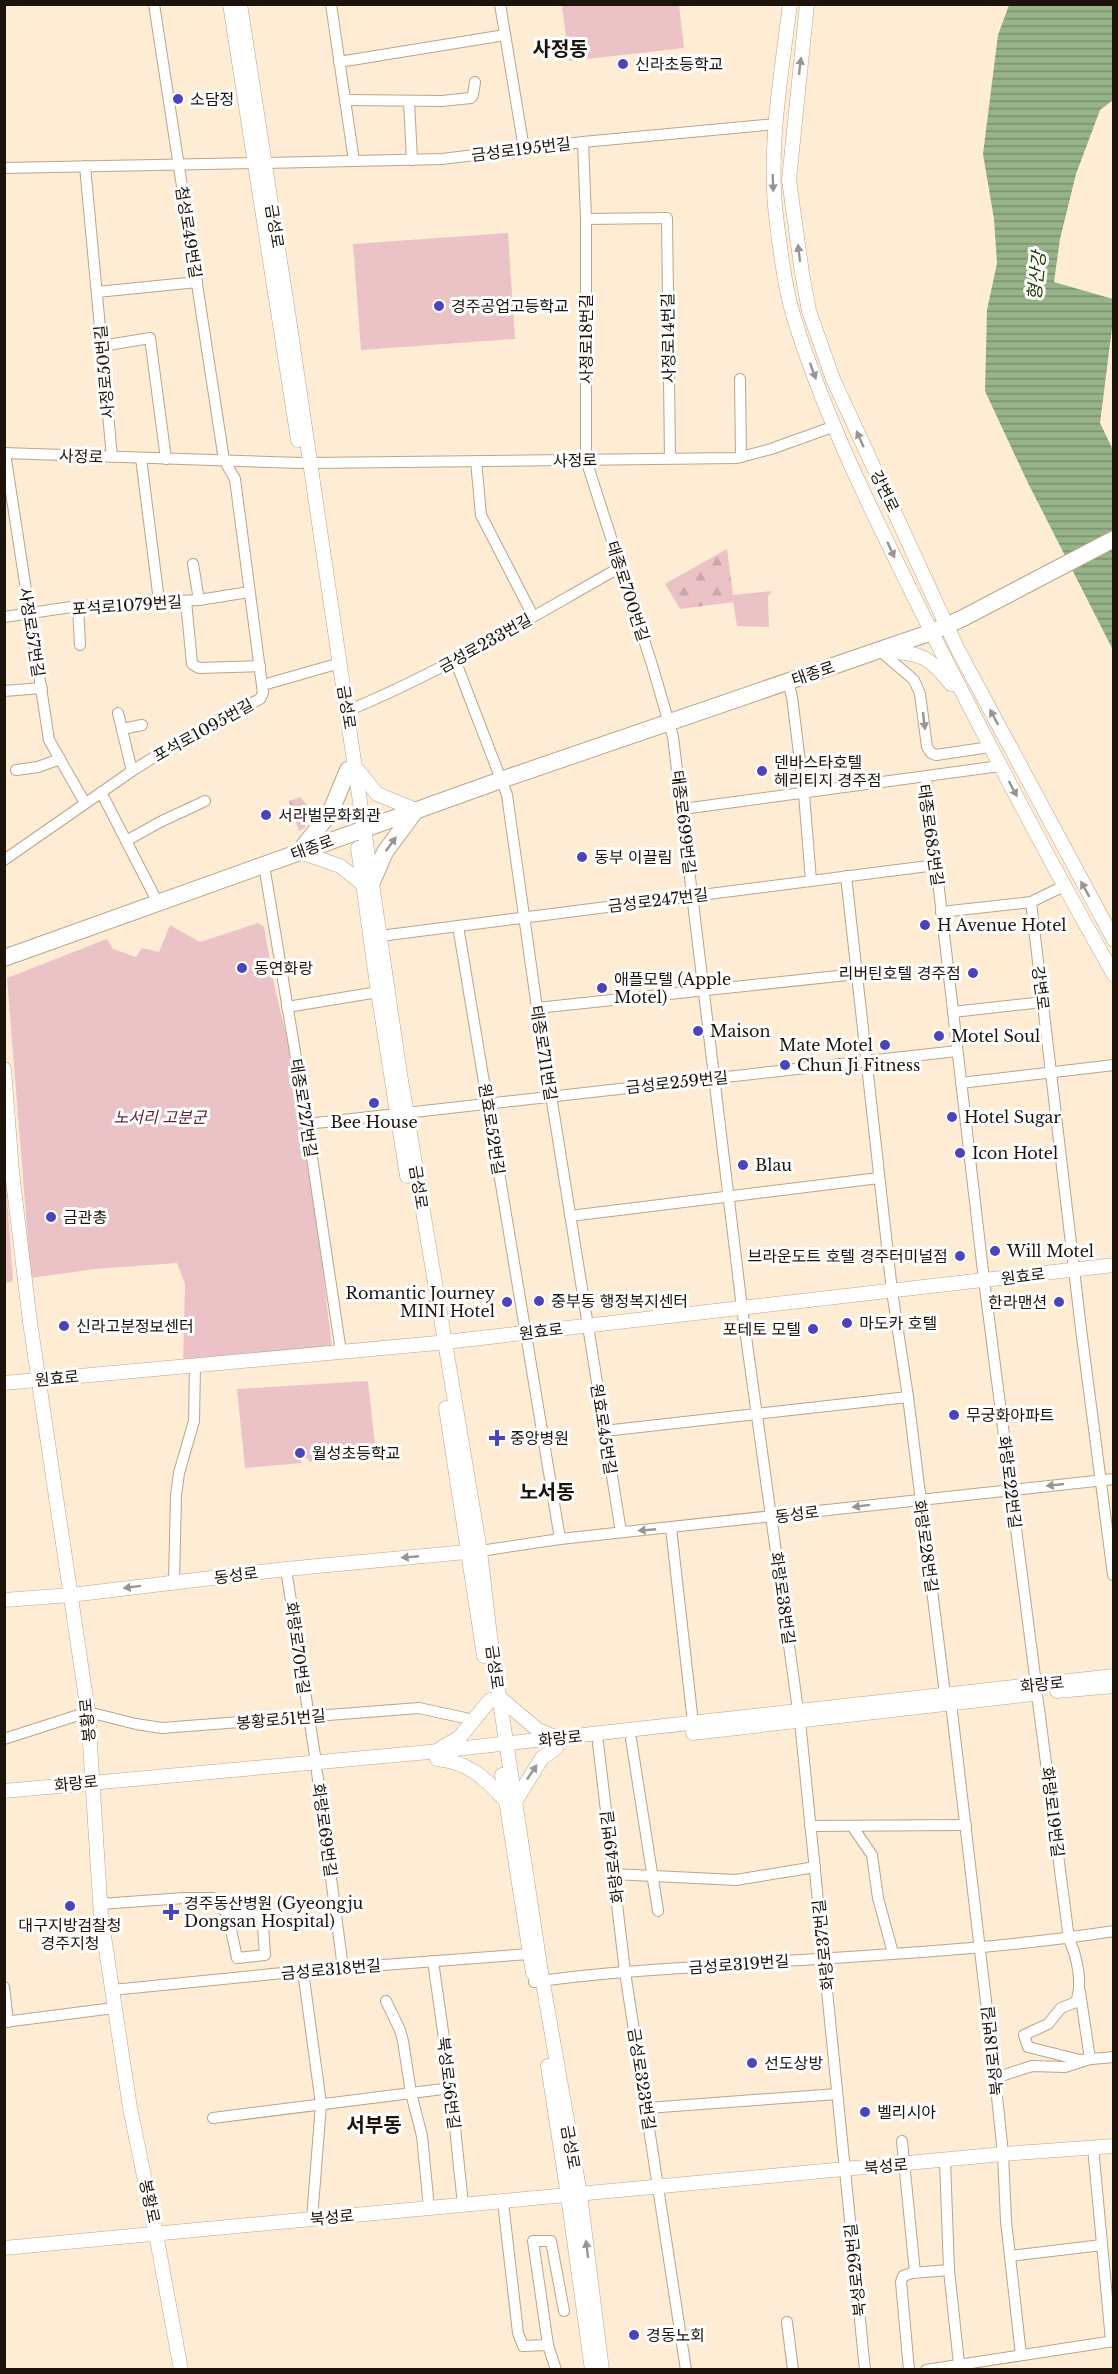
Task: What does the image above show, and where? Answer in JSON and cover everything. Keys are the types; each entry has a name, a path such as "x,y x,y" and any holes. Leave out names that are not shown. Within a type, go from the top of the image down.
{"main road":[{"name":"태종로","path":"4,958 501,780 939,629 1113,539"},
{"path":"300,852 330,813 352,769"},
{"path":"367,883 416,810"}],"street":[{"name":"첨성로49번길","path":"154,4 224,460"},
{"path":"331,4 354,161"},
{"path":"500,4 524,149"},
{"name":"강변로","path":"790,4 772,180 776,223 794,316 835,426 891,551 939,629 1113,940"},
{"name":"강변로","path":"807,4 789,180 801,273 809,311 833,379 939,629 966,700 1113,975"},
{"name":"금성로","path":"240,5 260,163 347,711 347,736"},
{"path":"339,62 505,35"},
{"path":"345,100 409,101 471,98 474,82"},
{"path":"409,101 411,160"},
{"name":"금성로195번길","path":"4,168 442,159 583,142 776,124"},
{"path":"776,124 794,125"},
{"name":"사정로18번길","path":"583,142 586,219 586,460"},
{"name":"사정로50번길","path":"85,166 112,457"},
{"name":"사정로14번길","path":"586,219 667,218 670,458"},
{"path":"97,290 196,282"},
{"path":"794,316 809,311"},
{"path":"102,346 150,338 166,459"},
{"path":"740,379 741,457"},
{"name":"사정로","path":"5,453 306,463 741,457 835,426"},
{"name":"사정로57번길","path":"5,453 49,740 85,803"},
{"path":"141,458 159,601"},
{"name":"포석로1095번길","path":"4,860 101,792 184,738 260,699 263,685 235,479 224,460"},
{"name":"태종로700번길","path":"586,460 669,723"},
{"path":"476,461 482,515 533,616"},
{"name":"금성로","path":"306,463 333,665 352,769 378,992 402,1113 440,1342 602,2370"},
{"path":"193,564 199,600"},
{"name":"금성로233번길","path":"347,711 392,692 455,660 620,568"},
{"name":"포석로1079번길","path":"4,617 31,615 78,606 199,600 249,592"},
{"path":"186,601 192,664 200,669 260,666"},
{"path":"78,606 80,645"},
{"path":"879,650 923,656 938,667 960,697 966,700"},
{"path":"879,650 914,680 920,694 927,747 931,753 936,755 990,747"},
{"path":"455,660 501,780"},
{"path":"263,685 333,665"},
{"path":"788,682 792,697 804,794 811,880"},
{"path":"4,691 42,688"},
{"path":"118,713 132,771"},
{"name":"태종로699번길","path":"669,723 674,737 694,896 713,1078 742,1308"},
{"path":"122,729 142,725"},
{"path":"16,770 38,767 60,759"},
{"path":"926,777 1000,766"},
{"path":"352,769 377,795 416,810"},
{"name":"태종로685번길","path":"804,794 926,777 984,1280"},
{"name":"태종로711번길","path":"501,780 507,795 537,1008 587,1326"},
{"path":"101,792 158,903"},
{"path":"683,809 804,794"},
{"path":"126,841 205,801"},
{"path":"300,852 340,866 367,883"},
{"name":"금성로247번길","path":"380,936 936,864"},
{"name":"태종로727번길","path":"264,865 307,1124 341,1352"},
{"name":"화랑로28번길","path":"846,876 892,1291 948,1698"},
{"name":"금성로","path":"367,883 380,936 402,1113"},
{"path":"941,912 1030,902 1064,886"},
{"name":"강변로","path":"1030,902 1076,1270"},
{"name":"원효로52번길","path":"458,926 560,1539"},
{"path":"537,1008 705,992 857,974"},
{"path":"287,1007 378,992"},
{"path":"953,1012 1043,1002"},
{"name":"금성로259번길","path":"402,1113 957,1051"},
{"path":"961,1083 1113,1065"},
{"name":"봉황로","path":"4,1069 12,1172 38,1380 87,1712 100,1904 114,2008 130,2108 156,2234 180,2370"},
{"path":"307,1124 402,1113"},
{"path":"570,1216 879,1178"},
{"name":"원효로","path":"4,1383 525,1333 1113,1265"},
{"path":"1076,1270 1081,1329 1113,1575"},
{"name":"화랑로22번길","path":"984,1280 1037,1689"},
{"name":"화랑로38번길","path":"742,1308 799,1715"},
{"name":"원효로45번길","path":"587,1326 621,1532"},
{"path":"174,1582 176,1495 179,1473 194,1421 195,1366"},
{"path":"604,1431 908,1397"},
{"name":"동성로","path":"4,1600 71,1595 286,1569 474,1552 621,1532 1113,1479"},
{"path":"671,1528 693,1723"},
{"name":"화랑로70번길","path":"286,1569 316,1767"},
{"name":"화랑로","path":"1037,1689 1113,1676"},
{"name":"화랑로","path":"557,1743 631,1740 799,1715 948,1698 1037,1689 1113,1686"},
{"name":"화랑로19번길","path":"1037,1689 1069,1939 1077,1965 1090,2059"},
{"path":"948,1698 980,1948"},
{"path":"495,1699 557,1743 542,1758 511,1801 478,1772 433,1756 460,1737 495,1699"},
{"name":"봉황로51번길","path":"87,1712 162,1728 419,1708 474,1720"},
{"path":"4,1739 87,1712"},
{"name":"화랑로","path":"4,1791 92,1786 433,1756 557,1743 693,1723 799,1715"},
{"name":"화랑로37번길","path":"799,1715 844,2170"},
{"path":"631,1740 658,1911"},
{"name":"화랑로49번길","path":"598,1743 625,1971"},
{"name":"화랑로69번길","path":"316,1767 343,1968"},
{"name":"화랑로","path":"4,1800 92,1786"},
{"name":"금성로","path":"511,1801 529,1953 539,1978"},
{"path":"810,1826 966,1825"},
{"path":"852,1826 872,1855 878,1898 893,1953"},
{"path":"614,1874 736,1880 815,1867"},
{"path":"100,1904 213,1898 228,1915 237,1958 266,1955 262,1913 228,1915"},
{"name":"금성로319번길","path":"539,1978 980,1948 1069,1939 1113,1931"},
{"name":"북성로18번길","path":"980,1948 1003,2154 1010,2256 1021,2355"},
{"name":"금성로318번길","path":"112,1990 303,1971 529,1953"},
{"name":"북성로56번길","path":"433,1961 451,2088 463,2205"},
{"path":"303,1971 321,2104 312,2219"},
{"name":"금성로323번길","path":"625,1971 659,2187"},
{"path":"4,1987 6,2022 114,2008"},
{"path":"1080,1992 1076,2002 1061,2008 1048,2024 1024,2035 1028,2047 1080,2060 1113,2057"},
{"path":"386,2001 400,2030 411,2093 422,2136 429,2208"},
{"path":"995,2078 1032,2066 1065,2067 1090,2059"},
{"path":"213,2118 451,2088"},
{"path":"646,2108 837,2094"},
{"path":"902,2141 915,2273"},
{"name":"북성로","path":"4,2248 1003,2154 1113,2146"},
{"path":"926,2370 1112,2341 1093,2147"},
{"path":"945,2161 949,2270 959,2364"},
{"name":"북성로29번길","path":"844,2170 865,2370"},
{"path":"659,2187 686,2370"},
{"name":"금성로","path":"574,2195 592,2370"},
{"path":"503,2202 518,2333 524,2346 548,2345"},
{"path":"556,2370 548,2345 533,2241 551,2241 564,2311"},
{"path":"1010,2256 1102,2246"},
{"path":"909,2370 901,2283 903,2276 949,2270"},
{"path":"787,2322 793,2370"}],"green space":[{"path":"562,5 679,5 684,48 569,61"},
{"path":"508,233 515,339 361,350 353,244"},
{"path":"727,549 734,602 680,609 665,584"},
{"path":"772,591 768,596 769,627 737,626 732,595"},
{"path":"300,797 308,806 305,828 299,831 289,801"},
{"name":"노서리 고분군","path":"258,923 264,927 275,989 295,1070 313,1188 332,1348 183,1364 185,1284 177,1263 95,1269 31,1278 7,978 107,939 113,949 136,957 142,948 159,952 170,925 200,942"},
{"path":"5,1168 13,1281 4,1283"},
{"path":"368,1381 376,1455 309,1462 308,1458 301,1459 301,1463 245,1468 237,1389"}],"water":[{"name":"형산강","path":"1009,5 1113,5 1113,100 1100,110 1076,174 1060,239 1054,282 1113,299 1113,320 1100,423 1113,450 1113,650 1027,481 985,391 987,310 997,263 994,219 983,154 998,35"}],"place":[{"name":"신라초등학교","path":"623,64"},
{"name":"소담정","path":"178,99"},
{"name":"경주공업고등학교","path":"439,306"},
{"name":"덴바스타호텔 헤리티지 경주점","path":"762,771"},
{"name":"서라벌문화회관","path":"266,815"},
{"name":"동부 이끌림","path":"582,857"},
{"name":"H Avenue Hotel","path":"925,925"},
{"name":"동연화랑","path":"242,968"},
{"name":"리버틴호텔 경주점","path":"973,973"},
{"name":"애플모텔 (Apple Motel)","path":"602,988"},
{"name":"Maison","path":"698,1031"},
{"name":"Motel Soul","path":"939,1036"},
{"name":"Mate Motel","path":"885,1045"},
{"name":"Chun Ji Fitness","path":"785,1065"},
{"name":"Bee House","path":"374,1103"},
{"name":"Hotel Sugar","path":"952,1117"},
{"name":"Icon Hotel","path":"960,1153"},
{"name":"Blau","path":"743,1165"},
{"name":"금관총","path":"51,1217"},
{"name":"Will Motel","path":"995,1251"},
{"name":"브라운도트 호텔 경주터미널점","path":"960,1256"},
{"name":"중부동 행정복지센터","path":"539,1301"},
{"name":"Romantic Journey MINI Hotel","path":"507,1302"},
{"name":"한라맨션","path":"1059,1302"},
{"name":"마도카 호텔","path":"847,1323"},
{"name":"신라고분정보센터","path":"64,1326"},
{"name":"포테토 모텔","path":"813,1329"},
{"name":"무궁화아파트","path":"954,1415"},
{"name":"중앙병원","path":"497,1438"},
{"name":"월성초등학교","path":"300,1453"},
{"name":"대구지방검찰청 경주지청","path":"70,1906"},
{"name":"경주동산병원 (Gyeongju Dongsan Hospital)","path":"171,1912"},
{"name":"선도상방","path":"752,2063"},
{"name":"벨리시아","path":"865,2112"},
{"name":"경동노회","path":"634,2335"}],"district":[{"name":"사정동","path":"560,49"},
{"name":"노서동","path":"547,1492"},
{"name":"서부동","path":"374,2125"}]}
